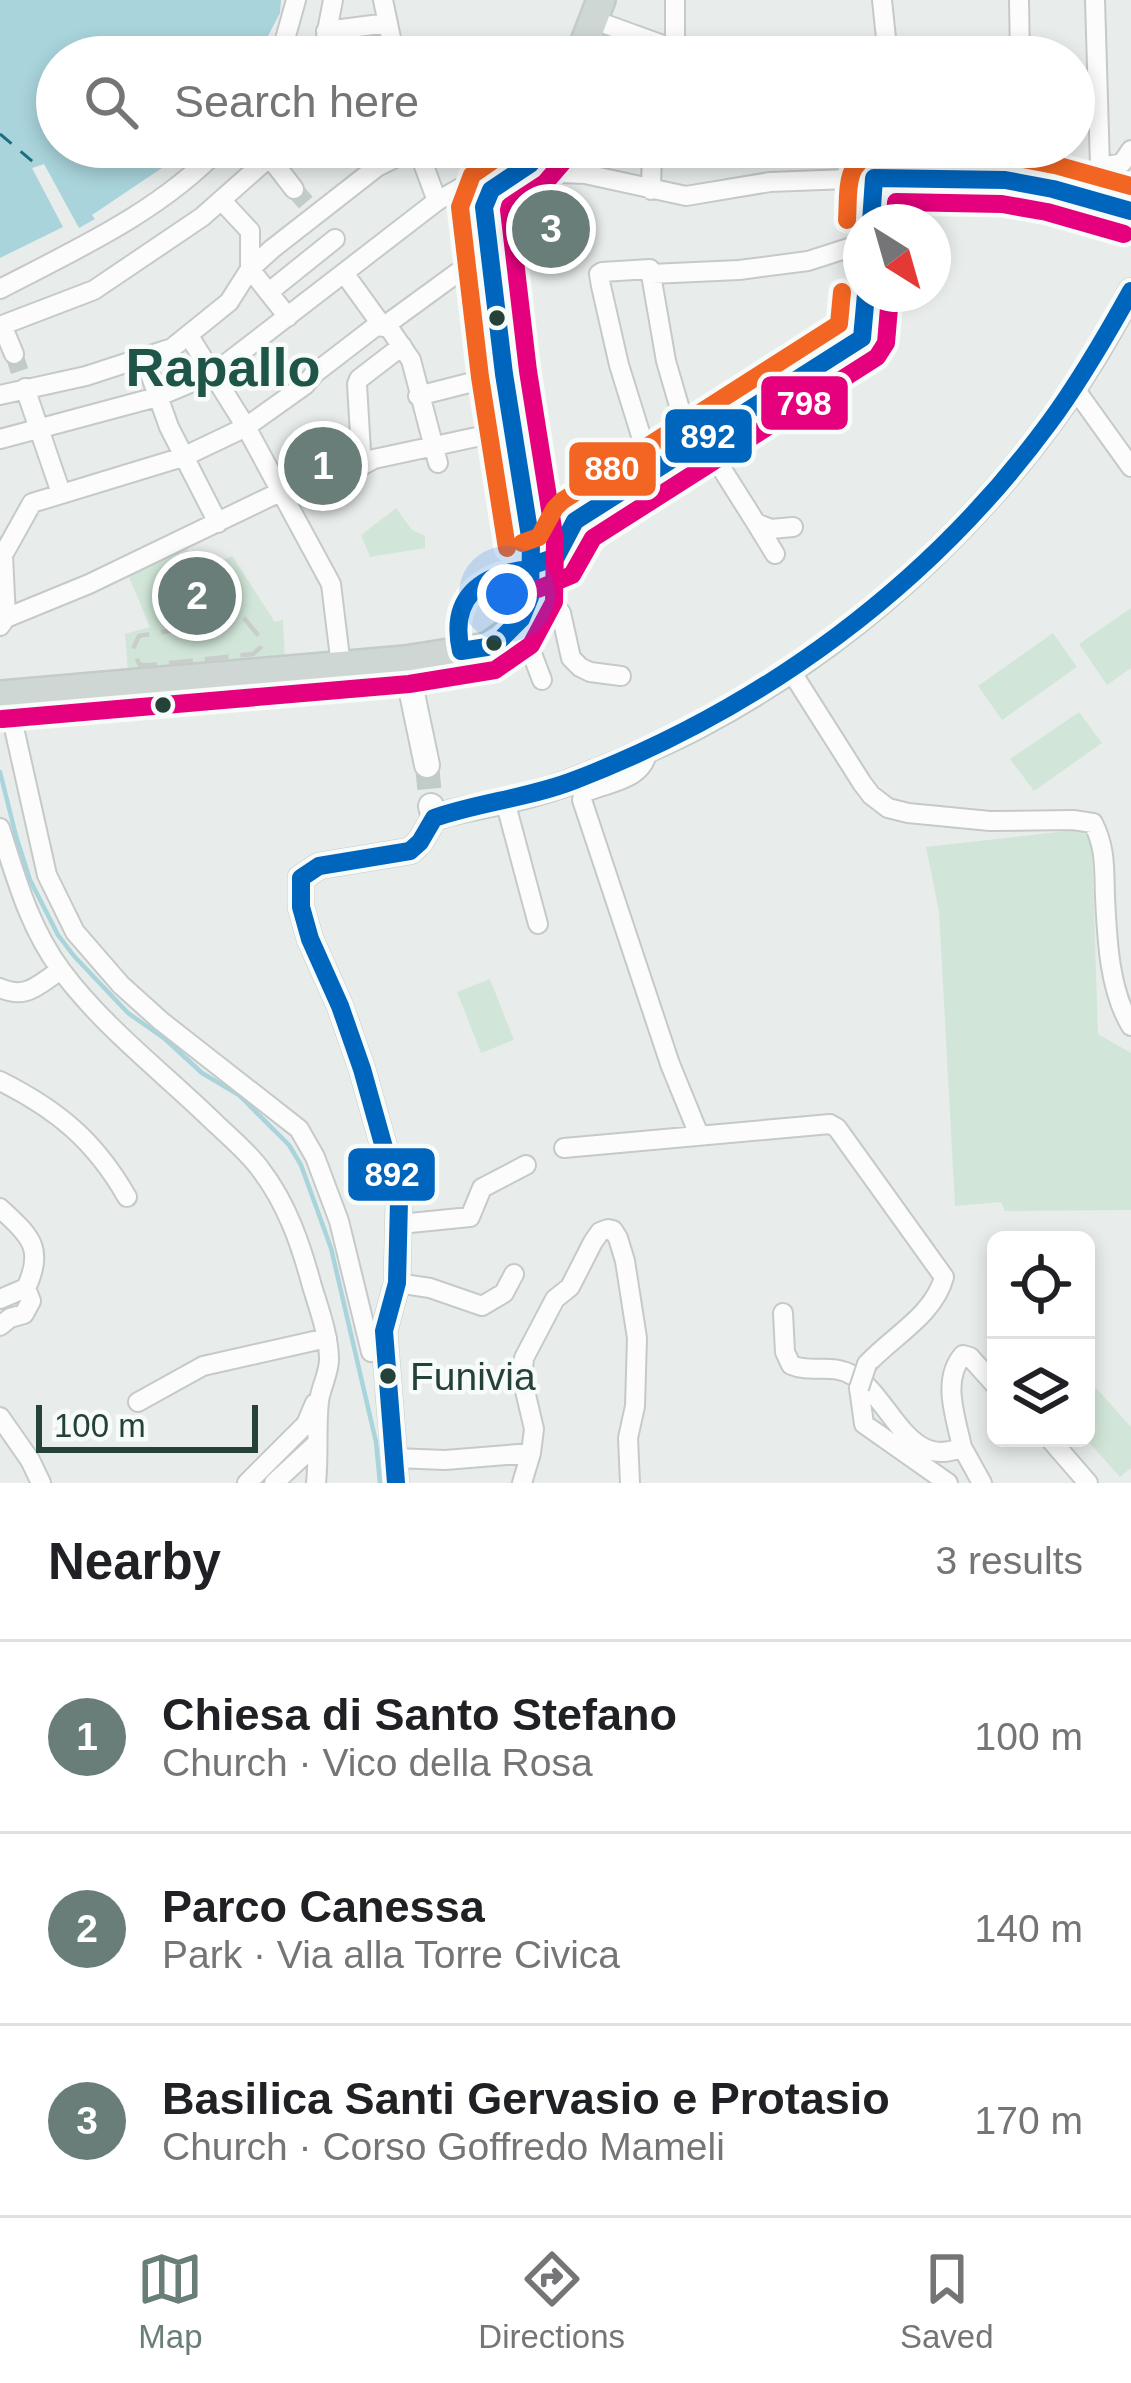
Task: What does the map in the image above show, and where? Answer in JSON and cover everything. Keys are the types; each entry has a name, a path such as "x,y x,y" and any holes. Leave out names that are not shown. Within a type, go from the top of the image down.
{"main road":[{"path":"7,692 405,660 487,646 524,631 539,568 504,374 484,224 486,197 520,168"}],"street":[{"path":"286,36 296,0"},
{"path":"325,36 333,0"},
{"path":"383,0 391,36"},
{"path":"675,0 675,36"},
{"path":"882,0 886,36"},
{"path":"1019,0 1020,36"},
{"path":"577,168 686,196 770,182 933,177 1007,180 1109,204 1101,167 1094,0"},
{"path":"597,10 646,36"},
{"path":"326,31 388,23"},
{"path":"1101,167 1122,163 1131,150"},
{"path":"0,289 148,209 199,168"},
{"path":"14,354 1,326 94,290 202,218 259,168"},
{"path":"283,168 294,189"},
{"path":"0,395 86,376 172,348 229,302 250,268 373,168"},
{"path":"424,168 437,201"},
{"path":"0,439 157,397 214,373 437,201 462,187 486,197 483,168"},
{"path":"651,190 652,168"},
{"path":"877,204 888,168"},
{"path":"223,201 250,231 250,268 288,316"},
{"path":"315,213 335,239 381,322 411,360 436,455"},
{"path":"269,292 335,239"},
{"path":"652,470 599,274 739,269 808,261 843,250"},
{"path":"489,259 457,273 381,322 247,427 183,457 32,503 3,555 3,622 282,491 329,484 374,459 436,455 514,430"},
{"path":"650,271 666,361 697,443 775,554"},
{"path":"378,1352 397,1283 399,1201 362,1069 310,939 300,892 302,878 320,866 410,851 420,842 433,812 505,801 574,781 701,725 791,671 920,570 998,489 1072,388 1131,291"},
{"path":"621,676 590,672 571,658 561,613 539,568 575,521 862,338 864,312"},
{"path":"189,336 247,427 331,584 341,666"},
{"path":"355,470 361,452 359,379 403,347"},
{"path":"144,357 183,457 218,523"},
{"path":"418,396 504,374"},
{"path":"1072,388 1131,467"},
{"path":"26,389 61,494"},
{"path":"756,523 771,529 793,527"},
{"path":"524,631 542,680"},
{"path":"405,660 427,765"},
{"path":"791,671 862,783 888,808 936,817 1093,823 1102,841 1106,921 1117,996 1131,1026"},
{"path":"7,692 47,875 82,942 161,1021 298,1130 315,1157 378,1352 395,1471 445,1460 531,1453"},
{"path":"648,749 639,772 588,791 582,800 670,1064 699,1135"},
{"path":"505,801 538,923"},
{"path":"0,828 18,890 61,970 130,1047 183,1091 260,1167 295,1232 330,1350 329,1367 306,1424 247,1483"},
{"path":"0,988 27,992 61,970"},
{"path":"0,1082 32,1097 83,1135 127,1197"},
{"path":"564,1148 830,1124 837,1128 944,1277 928,1309 867,1364 859,1388 864,1424 948,1483"},
{"path":"400,1224 470,1217 482,1188 526,1165"},
{"path":"0,1208 35,1248 36,1268 26,1288 0,1299"},
{"path":"522,1483 533,1429 522,1378 524,1358 555,1299 576,1278 593,1242 600,1232 613,1230 625,1261 637,1338 635,1406 628,1438 630,1483"},
{"path":"397,1283 430,1288 482,1306 504,1293 514,1274"},
{"path":"0,1326 24,1314 31,1301 26,1288"},
{"path":"783,1313 785,1352 791,1365 836,1367 855,1376 881,1400 897,1428 916,1443 935,1450 962,1447"},
{"path":"138,1402 203,1366 330,1350 378,1352"},
{"path":"982,1483 962,1447 951,1388 963,1355 987,1376"},
{"path":"316,1483 320,1394"},
{"path":"0,1417 41,1483"},
{"path":"274,1483 316,1444"},
{"path":"1057,1447 1088,1483"}],"green space":[{"path":"396,508 412,530 425,536 425,548 370,557 361,535"},
{"path":"183,546 205,569 232,556 275,622 283,620 285,660 128,672 125,634 150,627 127,572"},
{"path":"1131,608 1131,668 1107,685 1079,644"},
{"path":"1053,633 1077,667 1002,720 978,686"},
{"path":"1079,712 1102,743 1034,791 1010,759"},
{"path":"1075,830 1087,834 1092,845 1098,1034 1131,1053 1131,1210 1005,1211 1001,1202 955,1206 939,911 926,847"},
{"path":"490,979 514,1040 481,1053 457,992"},
{"path":"1095,1389 1131,1427 1131,1468 1120,1477 1093,1447"}],"water":[{"path":"0,0 281,0 268,36 36,36 36,167 32,168 63,227 0,258"},
{"path":"46,168 162,168 92,215 95,219 79,228"}],"waterway":[{"path":"0,772 30,880 74,956 128,1013 202,1073 239,1095 289,1145 301,1165 331,1248 376,1442 380,1483"}],"ferry route":[{"path":"0,134 36,164"}],"tunnel":[{"path":"294,189 313,211"},
{"path":"14,354 25,388"},
{"path":"427,765 431,806"}],"railway":[{"path":"237,610 197,565 183,562 169,573 161,589 177,626 139,636 132,651 140,665 253,654 262,640 244,618"}],"transit line":[{"name":"880","path":"482,168 472,175 460,207 507,548"},
{"name":"892","path":"524,168 491,190 484,207 531,543 530,597 521,619 501,639 487,647 461,651 460,617 472,592 496,576 530,569"},
{"name":"798","path":"2,719 409,684 495,670 531,645 554,602 555,541 509,210 558,168"},
{"name":"880","path":"848,204 854,168"},
{"name":"880","path":"1066,168 1131,186"},
{"name":"892","path":"872,204 874,178 1005,180 1131,211"},
{"name":"798","path":"896,204 1002,204 1124,234"},
{"name":"892","path":"434,818 558,786 644,751 712,717 837,636 896,589 1002,482 1071,391 1131,291"},
{"name":"880","path":"522,543 539,537 562,501 839,324 842,292"},
{"name":"892","path":"530,566 556,557 575,521 862,338 864,312"},
{"name":"798","path":"538,589 572,575 593,538 877,357 886,343 889,312"},
{"name":"892","path":"301,878 319,866 410,851 434,818"},
{"name":"892","path":"301,878 301,907 310,939 362,1069 399,1201 397,1283 384,1331 396,1483"}],"place":[{"name":"Basilica Santi Gervasio e Protasio","path":"551,229"},
{"name":"Chiesa di Santo Stefano","path":"323,466"},
{"name":"Parco Canessa","path":"197,596"},
{"name":"Funivia","path":"388,1376"}],"district":[{"name":"Rapallo","path":"223,367"}]}
